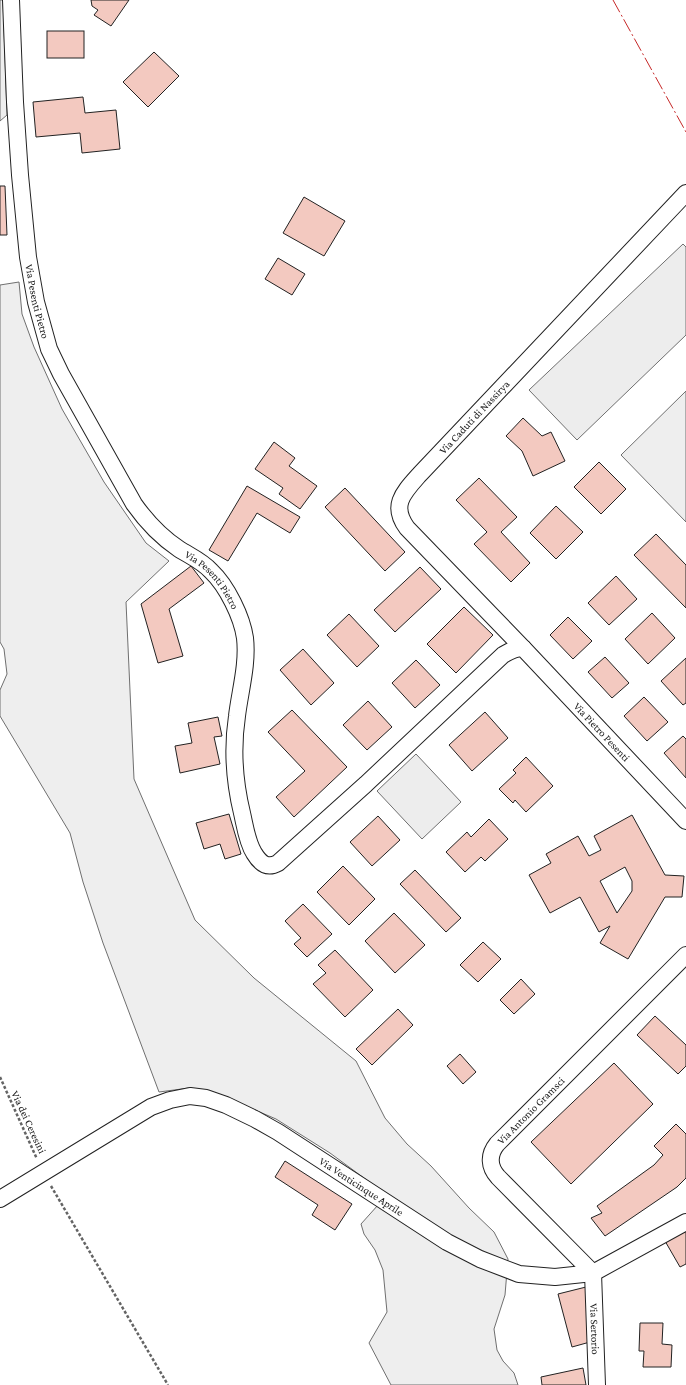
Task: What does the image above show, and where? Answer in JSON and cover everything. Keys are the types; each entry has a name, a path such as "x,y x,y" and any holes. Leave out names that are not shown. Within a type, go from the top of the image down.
{"street":[{"name":"Via Pesenti Pietro","path":"11,0 14,102 20,175 32,282 42,326 49,348 61,374 134,504 160,534 173,545 215,574 238,614 244,633 246,647 244,673 235,734 235,773 237,792 249,841 257,858 267,866 272,866 278,863 366,784 503,655 519,648"},
{"name":"Via Caduti di Nassirya","path":"519,648 402,522 399,511 401,498 420,474 686,193"},
{"name":"Via Pietro Pesenti","path":"519,648 686,821"},
{"name":"Via Antonio Gramsci","path":"593,1273 498,1177 491,1166 492,1154 497,1144 686,955"},
{"name":"Via Venticinque Aprile","path":"0,1199 158,1104 184,1097 206,1098 226,1105 266,1124 440,1237 480,1259 510,1271 555,1278 593,1273 686,1222"},
{"name":"Via Sertorio","path":"593,1273 597,1385"}],"path":[{"name":"Via dei Ceresini","path":"0,1077 44,1173 168,1385"}],"shaded area":[{"path":"0,0 3,0 7,115 0,121"},
{"path":"683,244 686,247 686,335 577,440 529,390"},
{"path":"19,282 22,314 34,347 62,409 104,482 146,543 169,561 126,602 134,779 195,920 254,978 356,1061 385,1118 407,1144 431,1166 469,1208 494,1232 508,1259 505,1295 494,1329 497,1350 503,1361 514,1373 518,1385 391,1385 369,1343 387,1312 383,1270 375,1250 364,1234 361,1224 387,1195 330,1153 276,1119 220,1095 189,1088 159,1092 103,943 83,882 70,833 0,716 0,690 7,674 4,649 0,642 0,285"},
{"path":"686,391 686,522 621,455"},
{"path":"416,754 461,802 422,839 377,791"}],"building":[{"path":"91,0 129,0 111,26 94,15 98,10 92,6"},
{"path":"47,31 84,31 84,58 47,58"},
{"path":"154,52 179,76 148,107 123,82"},
{"path":"83,97 85,113 116,110 120,149 82,153 80,133 36,137 33,102"},
{"path":"0,186 5,186 7,235 0,235"},
{"path":"304,197 345,221 324,256 283,233"},
{"path":"278,258 305,274 292,295 265,279"},
{"path":"523,418 542,436 551,432 565,461 533,476 522,451 506,436"},
{"path":"274,442 295,458 289,466 317,486 300,509 279,494 283,488 255,469"},
{"path":"599,462 626,489 601,514 574,487"},
{"path":"479,478 517,517 501,532 530,563 511,582 474,544 487,532 456,500"},
{"path":"247,486 300,517 290,533 257,513 228,561 209,550"},
{"path":"345,488 405,552 385,571 325,507"},
{"path":"556,506 583,532 556,559 530,533"},
{"path":"656,534 686,565 686,608 634,555"},
{"path":"191,566 204,583 169,609 183,656 158,663 141,604"},
{"path":"420,567 441,589 395,632 374,610"},
{"path":"616,576 637,599 609,625 588,603"},
{"path":"464,607 493,635 456,673 427,644"},
{"path":"652,613 675,638 648,664 625,639"},
{"path":"349,614 379,646 357,667 327,635"},
{"path":"568,617 592,641 573,659 550,635"},
{"path":"303,649 334,683 311,705 280,670"},
{"path":"605,657 629,683 612,698 588,672"},
{"path":"686,658 686,703 683,705 661,681"},
{"path":"416,660 440,685 415,708 392,683"},
{"path":"644,697 668,722 647,741 624,716"},
{"path":"368,701 392,727 367,750 343,725"},
{"path":"292,710 347,767 294,817 276,797 305,771 268,732"},
{"path":"485,712 508,738 472,771 449,745"},
{"path":"218,717 222,736 214,737 220,764 180,773 175,746 192,743 188,723"},
{"path":"683,736 686,739 686,778 664,753"},
{"path":"526,757 553,786 526,812 515,800 513,803 499,789 516,773 513,770"},
{"path":"229,814 241,854 225,859 220,844 204,849 196,823"},
{"path":"632,815 665,875 684,876 682,897 665,897 628,959 600,943 610,926 599,932 580,897 550,913 529,875 551,863 546,854 578,836 589,856 601,850 594,836","holes":["625,867 632,881 632,891 617,913 600,881"]},
{"path":"378,816 400,840 372,866 350,842"},
{"path":"489,819 508,839 485,861 481,857 465,872 446,852 467,832 471,837"},
{"path":"343,866 375,899 349,925 317,892"},
{"path":"415,870 461,918 446,932 400,884"},
{"path":"303,904 332,934 307,957 294,944 301,938 285,921"},
{"path":"394,913 425,945 395,973 365,941"},
{"path":"483,942 501,959 478,982 460,965"},
{"path":"335,950 373,990 345,1017 313,984 326,973 318,965"},
{"path":"521,979 535,994 514,1014 500,1000"},
{"path":"398,1009 413,1025 372,1065 356,1049"},
{"path":"655,1016 686,1045 686,1066 678,1074 637,1035"},
{"path":"460,1054 476,1072 463,1084 447,1066"},
{"path":"614,1063 653,1104 571,1184 531,1142"},
{"path":"676,1124 686,1134 686,1178 677,1187 605,1236 591,1218 602,1213 597,1206 654,1165 663,1155 654,1146"},
{"path":"285,1161 352,1204 335,1230 312,1215 318,1205 275,1177"},
{"path":"686,1229 686,1264 680,1267 665,1241"},
{"path":"586,1287 590,1342 572,1347 558,1294"},
{"path":"640,1323 663,1323 662,1344 672,1345 671,1367 643,1367 644,1351 639,1351"},
{"path":"583,1368 586,1385 542,1385 541,1377"}],"power":[{"path":"613,0 686,132"}]}
